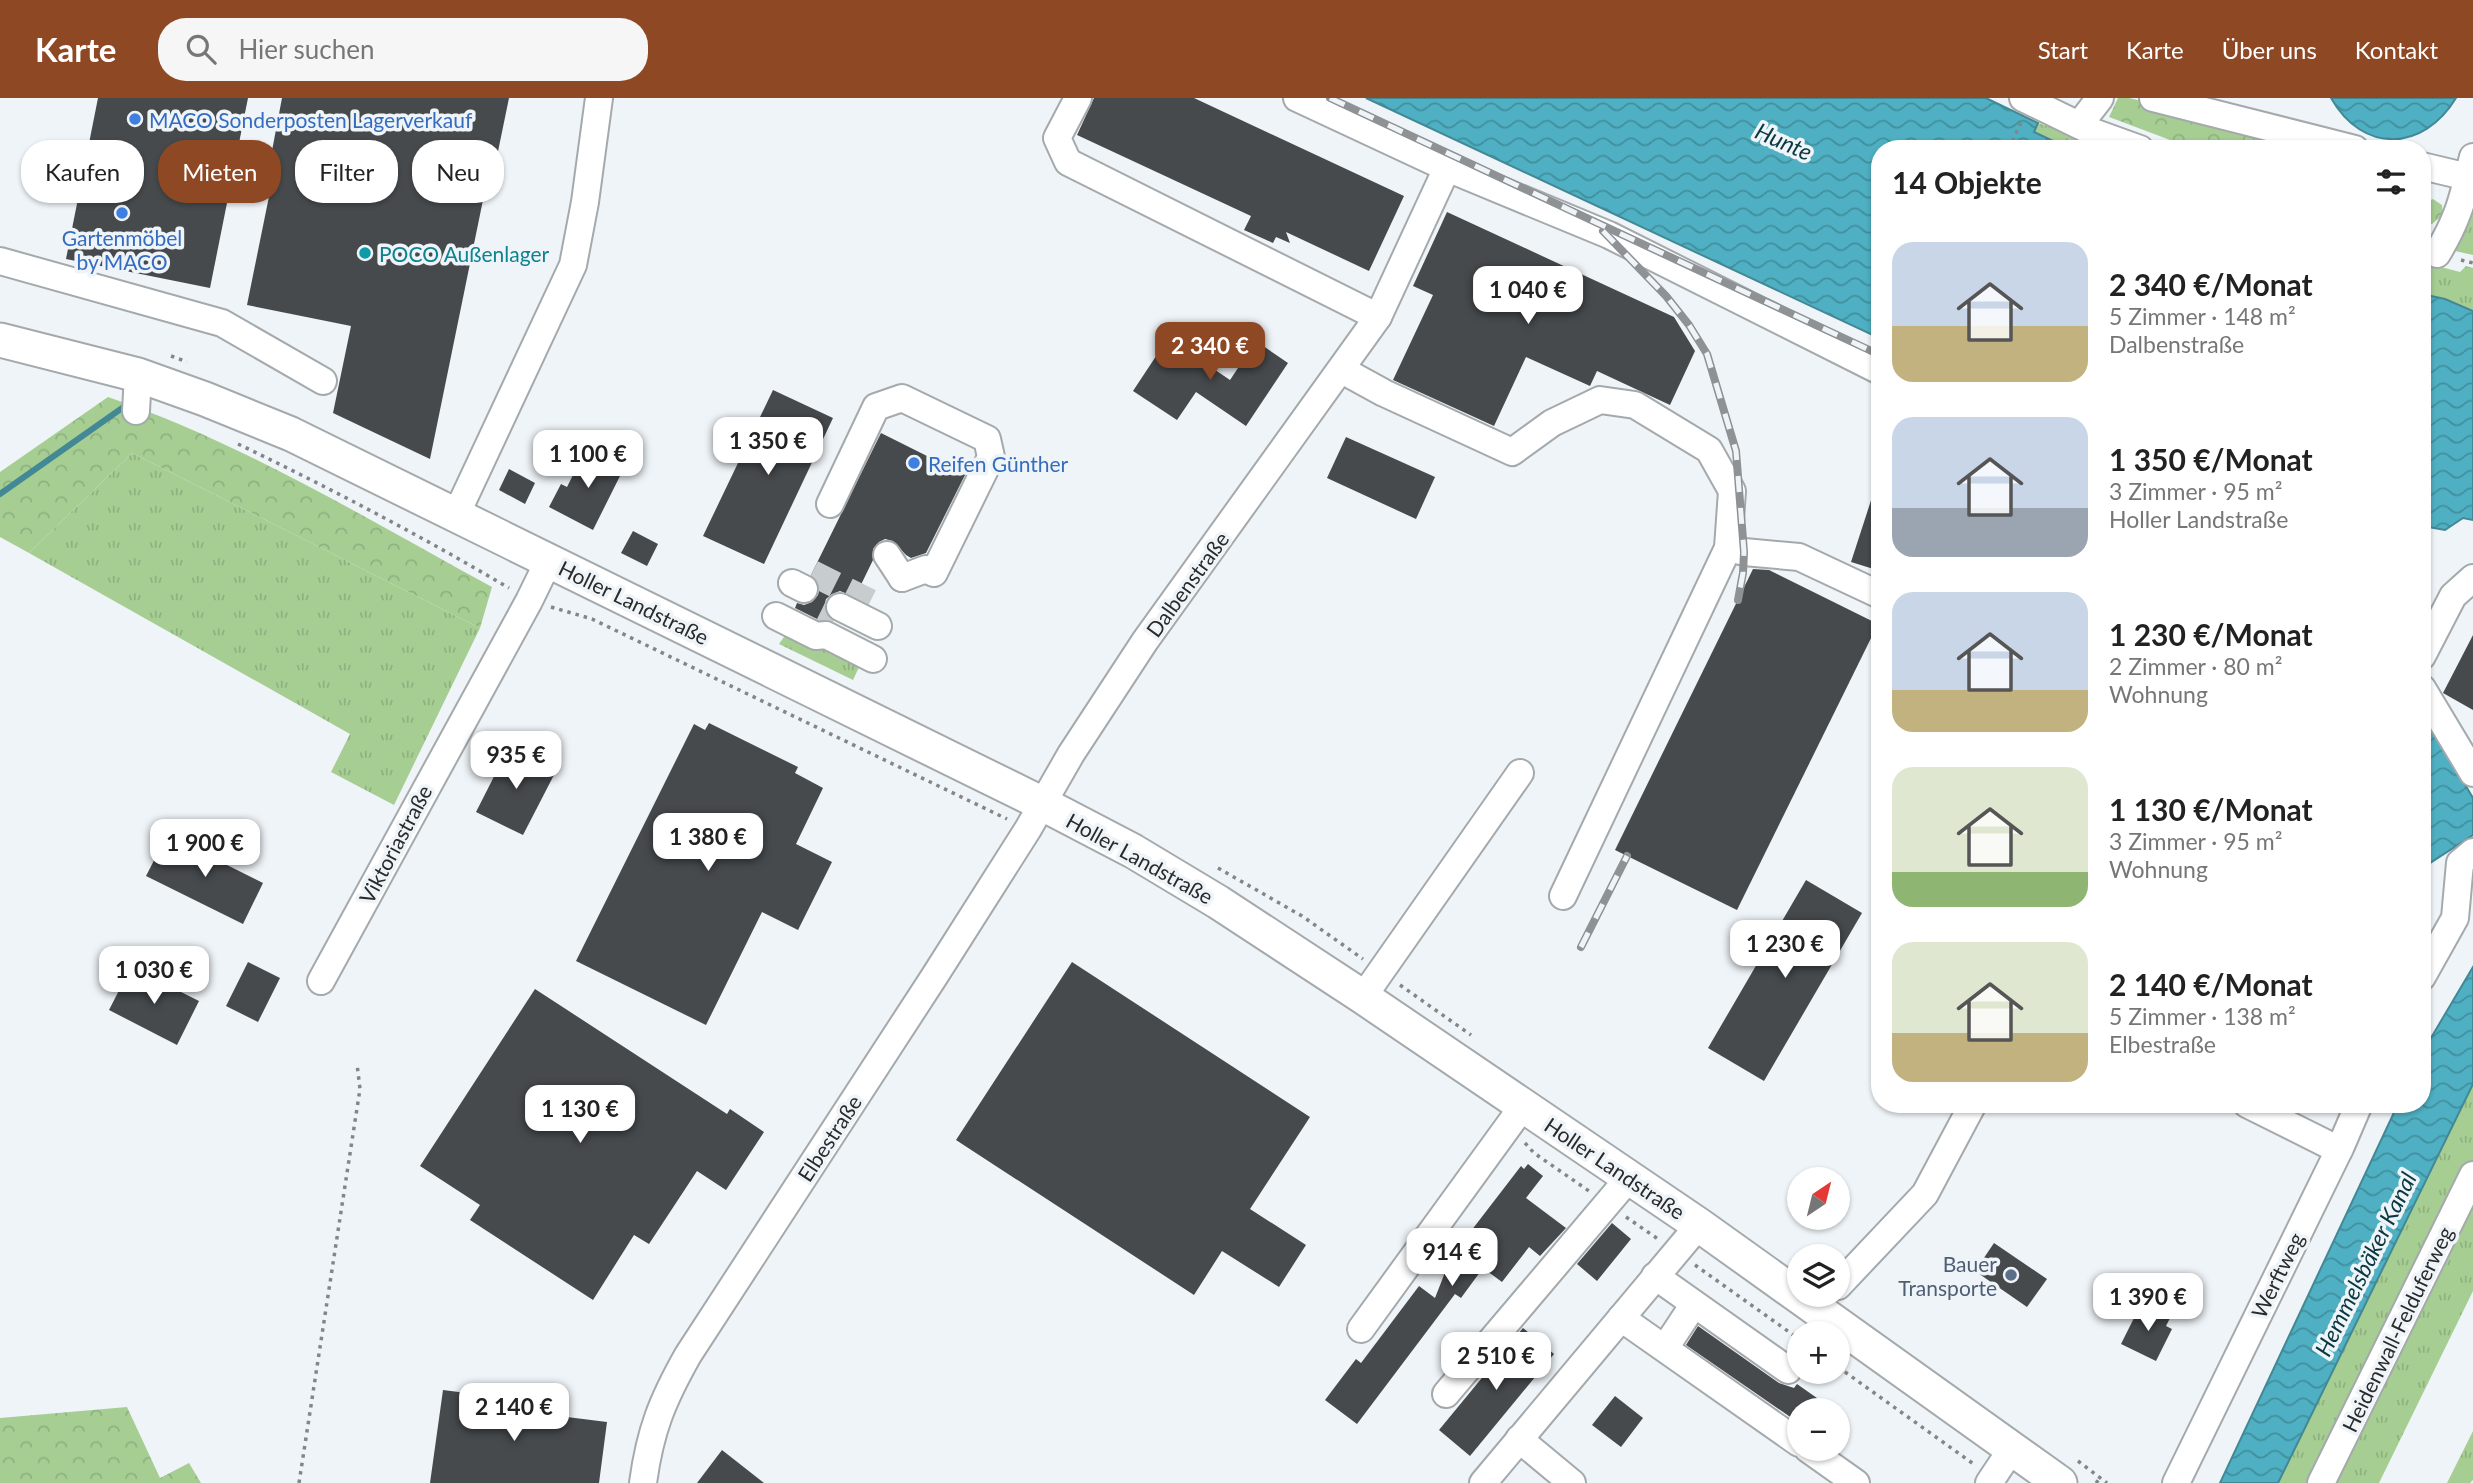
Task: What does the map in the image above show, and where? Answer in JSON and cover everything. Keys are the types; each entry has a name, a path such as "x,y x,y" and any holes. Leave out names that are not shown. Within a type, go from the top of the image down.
{"main road":[{"name":"Holler Landstraße","path":"0,340 138,375 291,434 549,560 1035,817 1133,851 1219,902 1363,997 1516,1116 1629,1178 1699,1225 1787,1274"},
{"name":"Holler Landstraße","path":"1840,1307 2011,1450 2060,1483"}],"street":[{"path":"456,515 573,265 599,98"},
{"path":"1078,98 1057,138 1068,162 1378,317"},
{"path":"1297,98 1447,167 1609,235 1871,367"},
{"path":"2078,125 2100,98"},
{"path":"2153,98 2319,140"},
{"path":"2024,107 2117,140"},
{"path":"2431,166 2470,167 2461,208 2437,254"},
{"name":"Dalbenstraße","path":"1035,817 1071,754 1146,641 1378,317 1447,167"},
{"path":"0,261 222,323 323,382"},
{"path":"1342,370 1384,393 1513,452 1552,423 1600,400 1635,405 1709,450 1732,491 1728,548 1563,896"},
{"path":"136,411 138,375"},
{"path":"830,504 876,407 902,398 986,439 991,457 934,573 904,563"},
{"path":"1728,548 1799,557 1871,591"},
{"name":"Viktoriastraße","path":"321,981 549,560"},
{"path":"2431,639 2453,596 2473,578"},
{"path":"795,590 817,636 876,627 837,614"},
{"path":"2431,703 2473,773"},
{"path":"1363,997 1520,773"},
{"name":"Elbestraße","path":"643,1483 648,1446 666,1395 688,1355 1035,817"},
{"path":"2431,963 2464,911 2460,863 2473,852"},
{"path":"1850,1274 1925,1194 1968,1113"},
{"path":"2265,1113 2339,1150"},
{"name":"Werftweg","path":"2176,1483 2355,1113"},
{"path":"1361,1329 1516,1116"},
{"name":"Heidenwall-Felduferweg","path":"2321,1483 2473,1175"},
{"path":"1446,1394 1629,1178"},
{"path":"1483,1483 1699,1225"},
{"path":"1655,1276 1787,1369"},
{"path":"1665,1348 1694,1304"},
{"path":"1620,1318 1787,1434"},
{"path":"1520,1439 1572,1483"},
{"path":"1991,1480 2011,1450"},
{"path":"1825,1461 1856,1483"}],"path":[{"path":"2012,140 2024,107"},
{"path":"234,442 295,471 454,556 529,601 592,619 1035,817"},
{"path":"299,1483 360,1089 357,1064"},
{"path":"1516,1116 1534,1153 1787,1330"},
{"path":"1850,1376 1991,1480"},
{"path":"2096,1483 2101,1477"}],"green space":[{"path":"2118,98 2129,98 2255,128 2272,140 2170,140 2109,117"},
{"path":"2038,123 2088,140 2051,140 2034,132"},
{"path":"2431,200 2442,205 2443,215 2431,224"},
{"path":"2473,210 2473,255 2455,251"},
{"path":"2431,264 2460,272 2466,266 2473,268 2473,311 2431,296"},
{"path":"108,397 256,459 492,587 480,628 132,453 29,553 0,537 0,472"},
{"path":"132,453 480,628 394,805 331,772 350,734 29,553"},
{"path":"786,634 819,650 821,646 860,665 853,680 779,644"},
{"path":"2473,1084 2473,1291 2379,1483 2278,1483"},
{"path":"127,1407 160,1478 189,1463 201,1483 0,1483 0,1418"},
{"path":"2473,1431 2473,1480 2470,1483 2447,1483"}],"water":[{"name":"Hunte","path":"1366,98 1986,98 2038,123 2034,132 2051,140 1871,140 1871,334"},
{"path":"2331,98 2456,98 2427,129 2393,139 2376,137 2359,129 2344,116"},
{"path":"2431,296 2473,311 2473,520 2463,518 2445,530 2431,528"},
{"path":"2431,728 2473,798 2473,835 2431,862"},
{"name":"Hemmelsbäker Kanal","path":"2473,967 2473,1084 2278,1483 2220,1483 2394,1113 2431,1113 2431,1038"}],"building":[{"path":"98,98 248,98 240,140 158,140 158,203 227,203 210,288 66,259 77,203 144,203 144,140 90,140"},
{"name":"POCO Außenlager","path":"282,98 509,98 500,140 412,140 412,203 482,203 430,459 333,413 351,326 247,305 268,203 281,203 281,140 274,140"},
{"path":"1094,98 1194,98 1404,196 1369,271 1286,232 1290,243 1276,237 1273,243 1244,230 1251,216 1077,135"},
{"path":"1447,212 1674,317 1695,351 1670,405 1597,371 1590,386 1526,357 1494,426 1393,380 1433,295 1413,286"},
{"path":"1168,338 1230,380 1256,341 1288,363 1246,426 1196,392 1177,420 1133,391"},
{"path":"773,390 833,418 764,564 703,536"},
{"path":"881,433 965,475 926,553 911,558 893,541 885,539 879,542 873,549 873,560 855,597 840,591 832,594 826,599 824,607 832,621 819,620 795,608 797,603 804,605 812,602 818,595 820,587 811,575"},
{"path":"1346,437 1435,477 1416,519 1327,478"},
{"path":"586,449 624,468 593,530 549,507 561,484 567,487"},
{"path":"509,469 535,483 525,504 499,490"},
{"path":"1871,500 1871,568 1851,562"},
{"path":"633,531 658,544 647,566 621,553"},
{"path":"1753,569 1769,570 1871,621 1871,638 1737,910 1615,850"},
{"path":"2473,635 2473,710 2443,693"},
{"path":"709,723 798,767 795,773 823,788 796,844 832,862 798,930 762,912 706,1025 576,961 694,724 705,730"},
{"path":"509,747 556,771 523,835 476,812"},
{"path":"167,835 263,883 243,924 146,876"},
{"path":"1806,880 1862,913 1764,1081 1708,1048"},
{"path":"248,962 280,978 258,1022 226,1006"},
{"path":"1072,962 1310,1117 1250,1209 1306,1245 1279,1287 1222,1251 1194,1295 956,1140"},
{"path":"131,967 199,1001 177,1045 109,1010"},
{"path":"535,989 727,1114 730,1109 764,1132 726,1190 697,1171 649,1244 634,1235 593,1300 470,1220 480,1205 420,1166"},
{"path":"1528,1164 1543,1176 1526,1198 1566,1228 1540,1256 1529,1247 1502,1282 1483,1268 1461,1298 1455,1294 1357,1424 1325,1400 1356,1359 1361,1363 1419,1286 1435,1298 1451,1257 1521,1166 1524,1169"},
{"path":"1612,1223 1631,1239 1597,1281 1577,1264"},
{"name":"Bauer Transporte","path":"1994,1243 2047,1279 2027,1307 1975,1271"},
{"path":"2141,1304 2170,1318 2166,1326 2172,1329 2156,1361 2121,1344"},
{"path":"1698,1326 1779,1383 1794,1388 1797,1384 1817,1398 1787,1398 1787,1415 1686,1345"},
{"path":"1523,1328 1554,1354 1470,1456 1439,1430"},
{"path":"443,1390 561,1405 559,1416 607,1422 599,1483 430,1483"},
{"path":"1615,1396 1643,1418 1621,1447 1592,1425"},
{"path":"722,1450 764,1483 697,1483"}],"waterway":[{"path":"0,494 125,406"}],"tunnel":[{"path":"812,573 870,602"},
{"path":"820,613 834,620"}],"railway":[{"path":"1330,98 1871,351"},
{"path":"1603,231 1666,296 1707,354 1736,451 1744,552 1738,600"},
{"path":"1581,947 1627,856"}],"place":[{"name":"MACO Sonderposten Lagerverkauf","path":"135,119"},
{"name":"Gartenmöbel by MACO","path":"122,213"},
{"name":"POCO Außenlager","path":"365,253"},
{"name":"Reifen Günther","path":"914,463"},
{"name":"Bauer Transporte","path":"2011,1275"}]}
